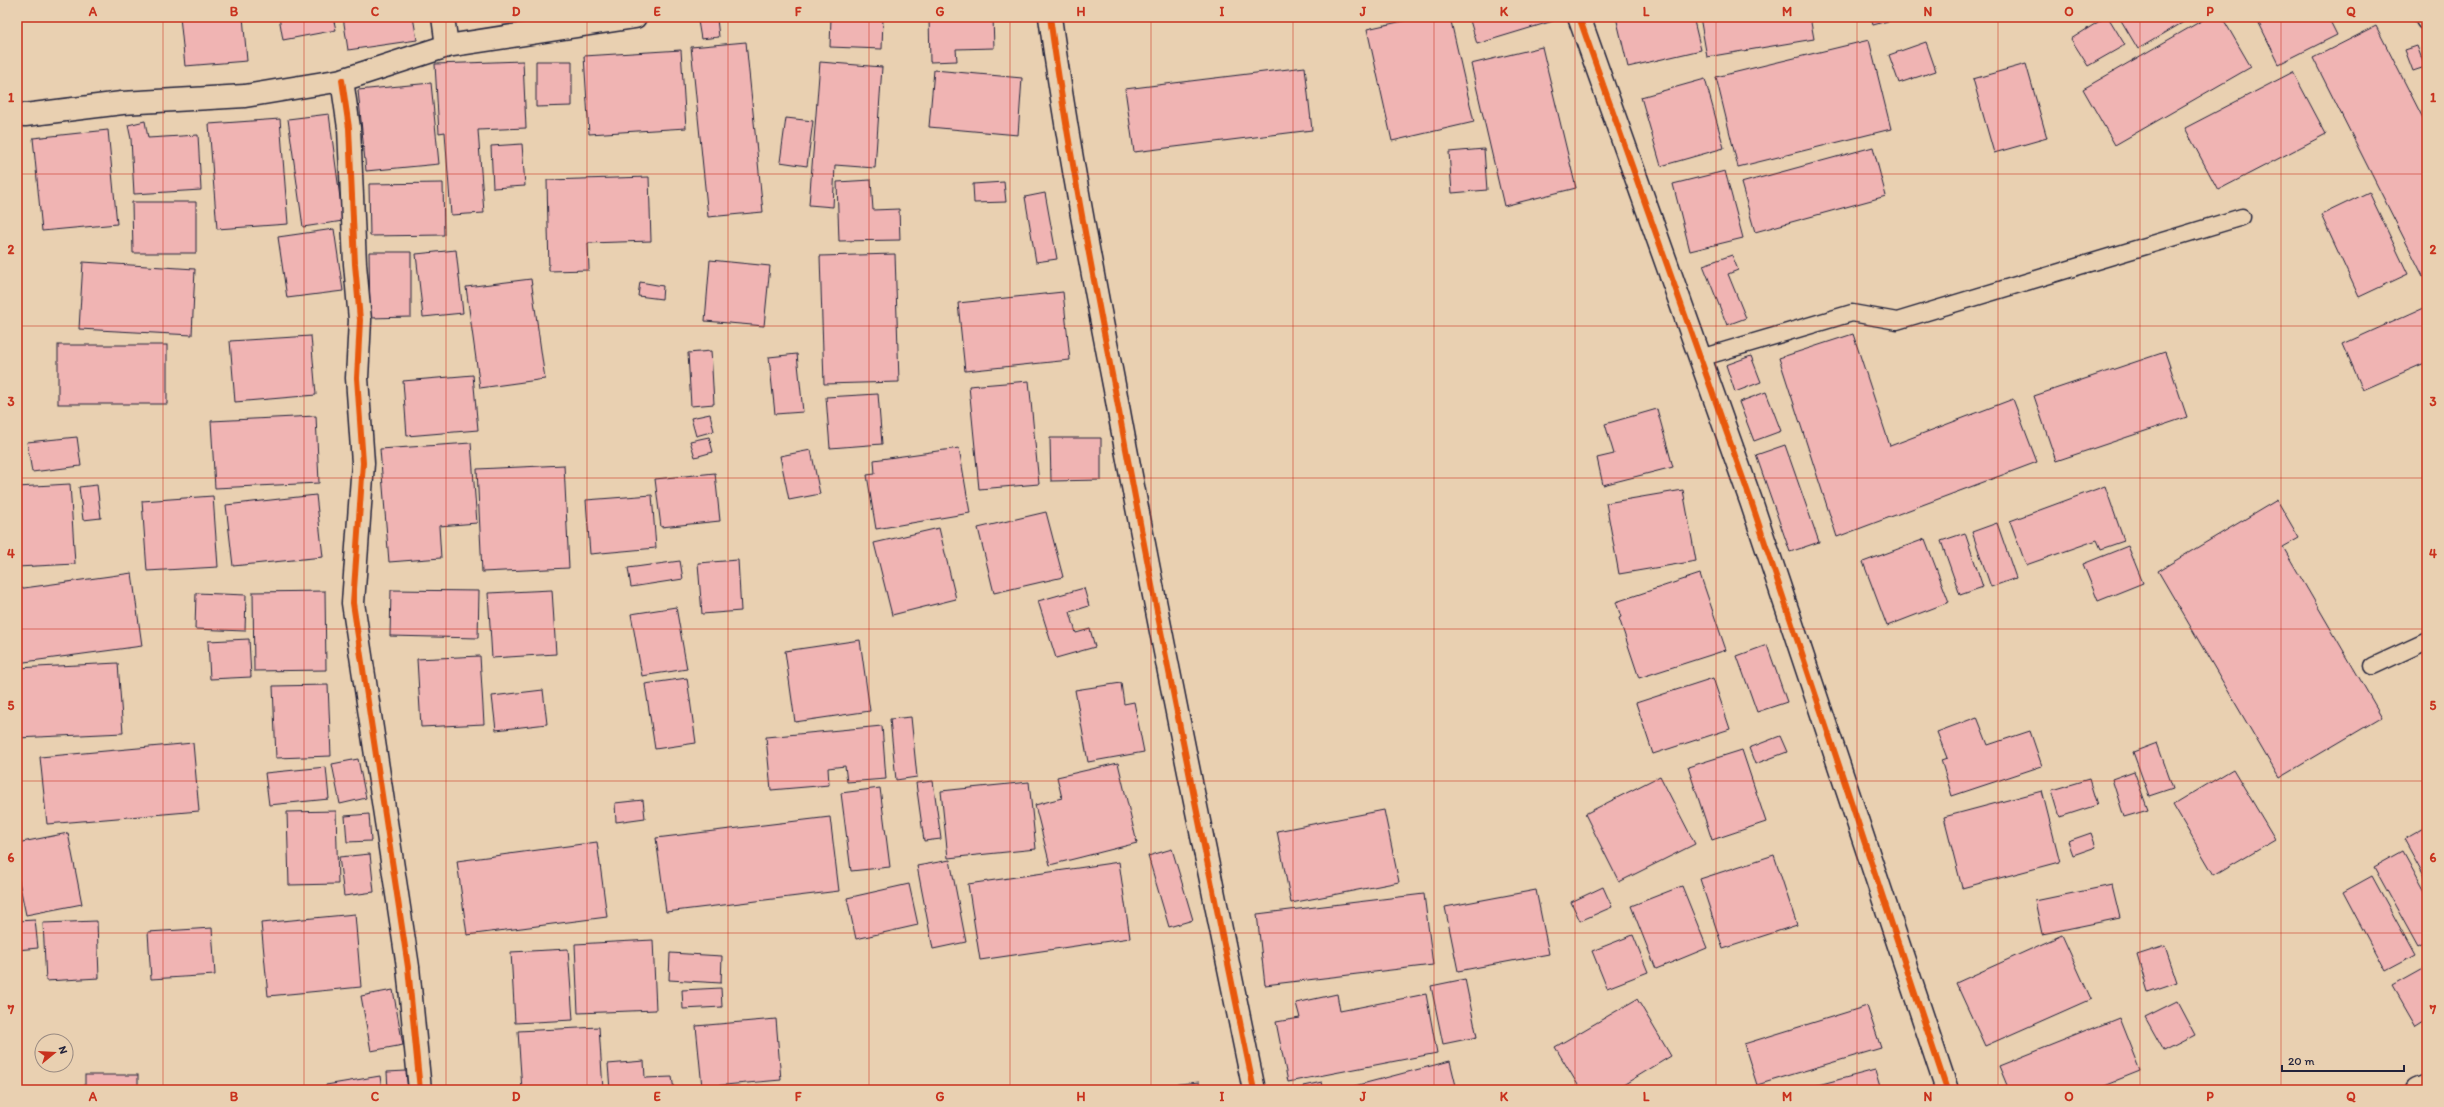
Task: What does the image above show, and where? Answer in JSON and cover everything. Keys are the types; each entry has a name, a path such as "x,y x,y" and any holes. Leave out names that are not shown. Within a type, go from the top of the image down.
{"street":[{"path":"443,17 447,46"},
{"path":"17,114 26,115 122,103 244,96 342,80 447,46 634,17"},
{"path":"1050,17 1084,225 1126,453 1176,709 1254,1090"},
{"path":"1579,17 1754,509 1947,1090"},
{"path":"342,80 349,128 355,264 360,320 357,378 363,463 353,603 408,967 420,1090"},
{"path":"2417,1090 2427,1086"}],"lane":[{"path":"1700,358 1852,313 1897,321 2242,217"},
{"path":"2373,666 2427,641"}],"building":[{"path":"180,17 243,17 247,61 185,66"},
{"path":"279,17 333,17 336,30 283,40"},
{"path":"343,17 413,17 417,40 348,50"},
{"path":"831,17 883,17 882,49 830,47"},
{"path":"929,17 993,17 994,48 956,49 957,61 930,62"},
{"path":"1421,17 1450,17 1474,122 1392,141 1367,29"},
{"path":"1469,17 1551,17 1553,21 1477,44"},
{"path":"1616,17 1693,17 1701,50 1628,67"},
{"path":"1700,17 1810,17 1814,39 1707,57"},
{"path":"1871,17 1899,17 1899,18 1873,25"},
{"path":"2108,17 2125,45 2088,66 2071,39"},
{"path":"2119,17 2192,17 2138,49"},
{"path":"2208,17 2222,17 2251,67 2115,145 2083,89"},
{"path":"2256,17 2328,17 2337,35 2279,64"},
{"path":"717,19 719,37 701,39 698,21"},
{"path":"2376,26 2427,126 2427,274 2423,276 2313,58"},
{"path":"1869,40 1891,129 1738,167 1716,77"},
{"path":"746,42 763,212 708,217 691,47"},
{"path":"1926,42 1936,71 1899,83 1889,55"},
{"path":"2417,46 2425,67 2413,71 2405,50"},
{"path":"1542,47 1576,188 1504,206 1471,64"},
{"path":"681,50 686,128 589,134 584,56"},
{"path":"523,61 526,128 478,130 484,213 451,215 445,132 439,133 435,64"},
{"path":"536,61 572,61 572,106 536,107"},
{"path":"820,62 882,67 875,168 835,165 833,207 809,205"},
{"path":"2026,64 2047,138 1994,153 1973,79"},
{"path":"1305,67 1312,130 1134,152 1125,89"},
{"path":"934,70 1022,78 1018,135 929,127"},
{"path":"2293,72 2326,134 2218,190 2185,128"},
{"path":"1705,79 1724,148 1661,166 1641,97"},
{"path":"431,83 439,164 366,171 358,90"},
{"path":"329,114 343,221 303,227 288,119"},
{"path":"786,118 813,121 807,166 780,162"},
{"path":"280,119 288,224 217,229 209,124"},
{"path":"145,121 148,138 198,135 201,190 134,194 131,139 128,125"},
{"path":"108,130 117,224 42,231 33,138"},
{"path":"522,144 525,186 493,188 491,146"},
{"path":"1873,147 1886,196 1755,232 1741,183"},
{"path":"1484,149 1487,190 1452,193 1449,152"},
{"path":"1725,171 1743,238 1690,251 1673,184"},
{"path":"649,177 651,241 588,243 589,270 549,271 547,180"},
{"path":"871,180 873,210 899,209 900,240 839,241 837,182"},
{"path":"1004,182 1006,202 974,203 973,184"},
{"path":"443,183 444,235 370,236 369,184"},
{"path":"2369,192 2408,274 2359,297 2321,215"},
{"path":"1045,193 1057,259 1036,262 1025,197"},
{"path":"132,202 196,202 196,253 133,253"},
{"path":"334,229 343,291 287,298 278,237"},
{"path":"456,250 463,313 423,317 416,254"},
{"path":"369,252 411,252 411,317 370,318"},
{"path":"895,254 899,382 824,384 820,256"},
{"path":"1732,255 1738,270 1728,274 1746,318 1727,325 1703,265"},
{"path":"710,260 770,266 764,326 705,321"},
{"path":"83,262 195,269 192,335 79,329"},
{"path":"531,279 545,379 480,388 466,287"},
{"path":"640,282 663,286 662,299 638,296"},
{"path":"1063,292 1070,360 965,371 958,303"},
{"path":"2423,308 2427,318 2427,362 2363,390 2343,344"},
{"path":"1853,334 1890,446 2013,399 2037,462 1837,537 1779,358"},
{"path":"311,336 316,395 235,402 230,341"},
{"path":"58,345 167,345 167,404 58,404"},
{"path":"711,351 714,404 691,406 688,353"},
{"path":"2165,352 2187,417 2056,461 2034,396"},
{"path":"797,354 803,412 775,414 769,357"},
{"path":"1751,356 1761,382 1735,392 1726,365"},
{"path":"473,375 478,430 407,436 403,381"},
{"path":"1029,381 1039,484 979,489 969,386"},
{"path":"1766,392 1781,431 1754,441 1739,402"},
{"path":"878,394 882,444 830,448 826,397"},
{"path":"1657,409 1673,467 1603,485 1597,458 1614,454 1605,424"},
{"path":"710,414 714,431 696,436 691,418"},
{"path":"316,416 319,483 215,488 211,421"},
{"path":"77,437 81,466 32,472 27,442"},
{"path":"709,437 713,452 695,457 690,441"},
{"path":"1050,438 1101,438 1101,480 1051,481"},
{"path":"471,443 477,523 439,526 441,558 389,562 380,449"},
{"path":"1785,445 1819,542 1790,552 1756,455"},
{"path":"959,448 970,513 876,529 867,475 875,474 874,460"},
{"path":"811,450 820,494 789,500 780,456"},
{"path":"564,465 569,568 482,572 477,469"},
{"path":"715,473 720,521 661,527 655,479"},
{"path":"70,484 75,564 17,567 17,487"},
{"path":"97,485 101,518 83,520 79,487"},
{"path":"2105,486 2124,541 2101,549 2097,540 2026,565 2010,521"},
{"path":"1683,490 1696,561 1619,574 1606,503"},
{"path":"316,495 323,557 233,566 226,505"},
{"path":"652,495 656,548 590,554 586,500"},
{"path":"213,496 218,567 147,571 142,501"},
{"path":"2277,500 2299,538 2283,547 2382,717 2279,778 2158,571"},
{"path":"1046,512 1063,577 994,593 978,528"},
{"path":"1997,523 2016,578 1991,587 1972,532"},
{"path":"939,528 956,599 892,615 874,543"},
{"path":"1965,533 1983,587 1960,595 1941,541"},
{"path":"1925,539 1949,602 1887,626 1863,562"},
{"path":"2128,546 2143,583 2098,601 2083,564"},
{"path":"738,560 741,611 702,614 698,563"},
{"path":"680,561 683,579 631,587 628,568"},
{"path":"132,573 142,646 17,663 17,589"},
{"path":"1700,574 1726,650 1639,678 1619,618 1621,617 1616,602"},
{"path":"1084,588 1089,606 1070,612 1076,633 1090,629 1095,647 1056,658 1038,601"},
{"path":"391,590 479,591 478,638 390,636"},
{"path":"552,590 556,654 492,658 488,593"},
{"path":"325,591 326,670 254,671 253,592"},
{"path":"196,593 246,595 245,631 195,629"},
{"path":"676,607 687,669 642,676 631,614"},
{"path":"249,639 251,677 210,679 208,641"},
{"path":"860,640 870,711 795,722 785,651"},
{"path":"1767,645 1787,702 1757,712 1737,656"},
{"path":"480,656 484,724 421,727 417,659"},
{"path":"118,663 123,733 17,738 17,668"},
{"path":"687,678 696,743 655,749 645,684"},
{"path":"1713,678 1730,729 1653,754 1636,703"},
{"path":"1121,683 1124,704 1134,702 1144,752 1088,762 1075,690"},
{"path":"328,685 331,756 276,758 273,686"},
{"path":"543,690 547,724 496,730 492,696"},
{"path":"911,717 917,777 896,780 890,719"},
{"path":"1977,717 1988,745 2030,731 2042,766 1952,796 1941,760 1947,758 1937,732"},
{"path":"882,726 886,779 847,782 845,766 828,768 829,785 771,790 766,737"},
{"path":"1780,736 1787,752 1755,764 1749,748"},
{"path":"193,743 199,811 47,824 40,757"},
{"path":"2157,743 2173,788 2149,796 2133,752"},
{"path":"1742,750 1766,822 1712,840 1688,767"},
{"path":"358,759 366,798 340,804 332,764"},
{"path":"1118,763 1137,843 1050,865 1035,805 1062,798 1057,777"},
{"path":"326,767 329,799 269,805 265,773"},
{"path":"2233,769 2275,839 2214,875 2173,805"},
{"path":"2134,771 2148,810 2124,817 2112,779"},
{"path":"1660,776 1695,844 1619,882 1585,814"},
{"path":"2089,779 2097,805 2060,817 2052,790"},
{"path":"933,781 941,839 924,841 916,783"},
{"path":"1029,782 1036,849 948,858 941,791"},
{"path":"880,788 890,867 851,871 841,793"},
{"path":"2042,791 2060,862 1962,888 1944,817"},
{"path":"643,800 645,818 616,822 615,803"},
{"path":"1384,810 1399,882 1291,903 1277,831"},
{"path":"336,811 338,884 289,885 287,812"},
{"path":"369,814 371,841 347,842 345,816"},
{"path":"830,817 839,891 666,912 656,838"},
{"path":"2427,826 2427,881 2404,839"},
{"path":"68,833 82,904 26,915 17,872 17,843"},
{"path":"2091,833 2096,847 2073,855 2068,841"},
{"path":"597,842 607,917 467,935 457,861"},
{"path":"1172,849 1193,920 1169,927 1148,856"},
{"path":"2403,851 2427,895 2427,942 2418,947 2374,867"},
{"path":"370,854 374,892 344,896 339,857"},
{"path":"1774,855 1797,925 1723,949 1700,879"},
{"path":"950,860 966,942 933,949 917,866"},
{"path":"1119,862 1130,938 980,960 968,884"},
{"path":"2372,876 2415,955 2385,971 2343,892"},
{"path":"909,884 918,925 856,939 847,898"},
{"path":"2112,885 2120,918 2042,934 2035,901"},
{"path":"1682,886 1707,948 1656,969 1631,906"},
{"path":"1603,887 1612,907 1580,921 1571,902"},
{"path":"1536,890 1549,954 1458,971 1445,907"},
{"path":"1424,894 1433,965 1265,985 1257,914"},
{"path":"355,914 361,987 268,996 261,923"},
{"path":"35,920 38,948 17,950 17,921"},
{"path":"97,921 99,978 46,981 43,923"},
{"path":"212,928 215,975 151,979 148,932"},
{"path":"1633,935 1648,972 1607,988 1592,951"},
{"path":"2062,935 2091,999 1985,1046 1956,983"},
{"path":"653,940 656,1010 578,1013 575,944"},
{"path":"2165,946 2177,982 2148,992 2137,955"},
{"path":"568,949 573,1020 515,1023 511,952"},
{"path":"670,953 722,956 721,983 669,980"},
{"path":"2427,967 2427,1019 2416,1026 2393,986"},
{"path":"1465,979 1477,1037 1443,1044 1431,986"},
{"path":"721,988 722,1007 683,1009 682,990"},
{"path":"393,990 403,1045 371,1051 361,996"},
{"path":"1337,994 1340,1011 1426,994 1437,1053 1288,1082 1276,1022 1300,1018 1296,1003"},
{"path":"1637,999 1671,1056 1615,1090 1581,1090 1555,1047"},
{"path":"2177,1001 2195,1035 2164,1051 2145,1017"},
{"path":"1867,1006 1881,1048 1757,1085 1744,1044"},
{"path":"2119,1018 2140,1071 2092,1090 2009,1090 1999,1066"},
{"path":"776,1019 781,1080 702,1087 696,1026"},
{"path":"599,1027 603,1090 522,1090 518,1031"},
{"path":"644,1061 645,1078 672,1077 674,1090 610,1090 608,1064"},
{"path":"1450,1061 1457,1090 1339,1090"},
{"path":"1875,1070 1881,1090 1799,1090"},
{"path":"406,1071 408,1090 388,1090 387,1072"},
{"path":"85,1075 138,1075 138,1090 85,1090"},
{"path":"380,1076 382,1090 326,1090 326,1085"},
{"path":"1199,1082 1200,1090 1121,1090"},
{"path":"1322,1082 1324,1090 1304,1090 1303,1086"}],"cycle path":[{"path":"1050,17 1080,204 1131,478 1254,1090"},
{"path":"1579,17 1751,501 1947,1090"},
{"path":"342,80 349,128 355,264 360,320 357,378 363,463 353,603 408,967 420,1090"}]}
